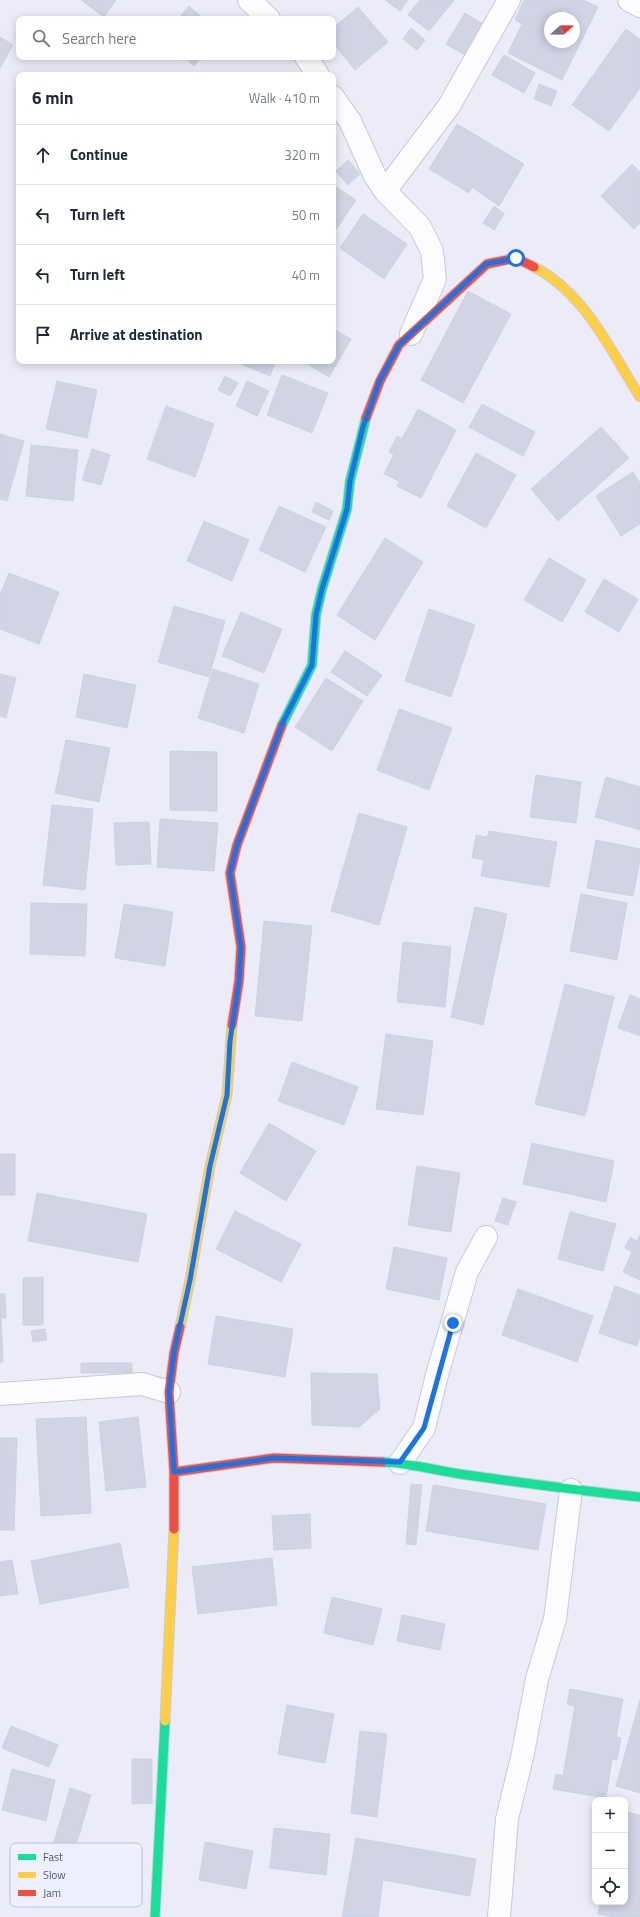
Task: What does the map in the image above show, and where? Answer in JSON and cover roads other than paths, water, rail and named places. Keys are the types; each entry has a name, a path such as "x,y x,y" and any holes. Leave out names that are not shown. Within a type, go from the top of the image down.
{"street":[{"path":"249,0 266,16"},
{"path":"385,192 449,106 509,0"},
{"path":"629,0 640,6"},
{"path":"308,60 316,72"},
{"path":"336,101 350,122 375,176 385,192 420,227 432,251 435,279 411,334"},
{"path":"155,1917 175,1515 169,1392 174,1352 190,1280 210,1166 227,1095 230,1041 239,981 241,947 230,873 237,845 283,722 312,665 316,615 322,589 347,509 350,481 363,427 380,380 399,345 486,264 516,258 549,275 586,311 640,397"},
{"path":"400,1462 424,1428 437,1375 467,1272 486,1237"},
{"path":"0,1394 142,1384 169,1392"},
{"path":"174,1472 274,1458 400,1462 448,1472 572,1490 640,1497"},
{"path":"499,1917 507,1819 523,1754 537,1679 555,1619 572,1490"}]}
